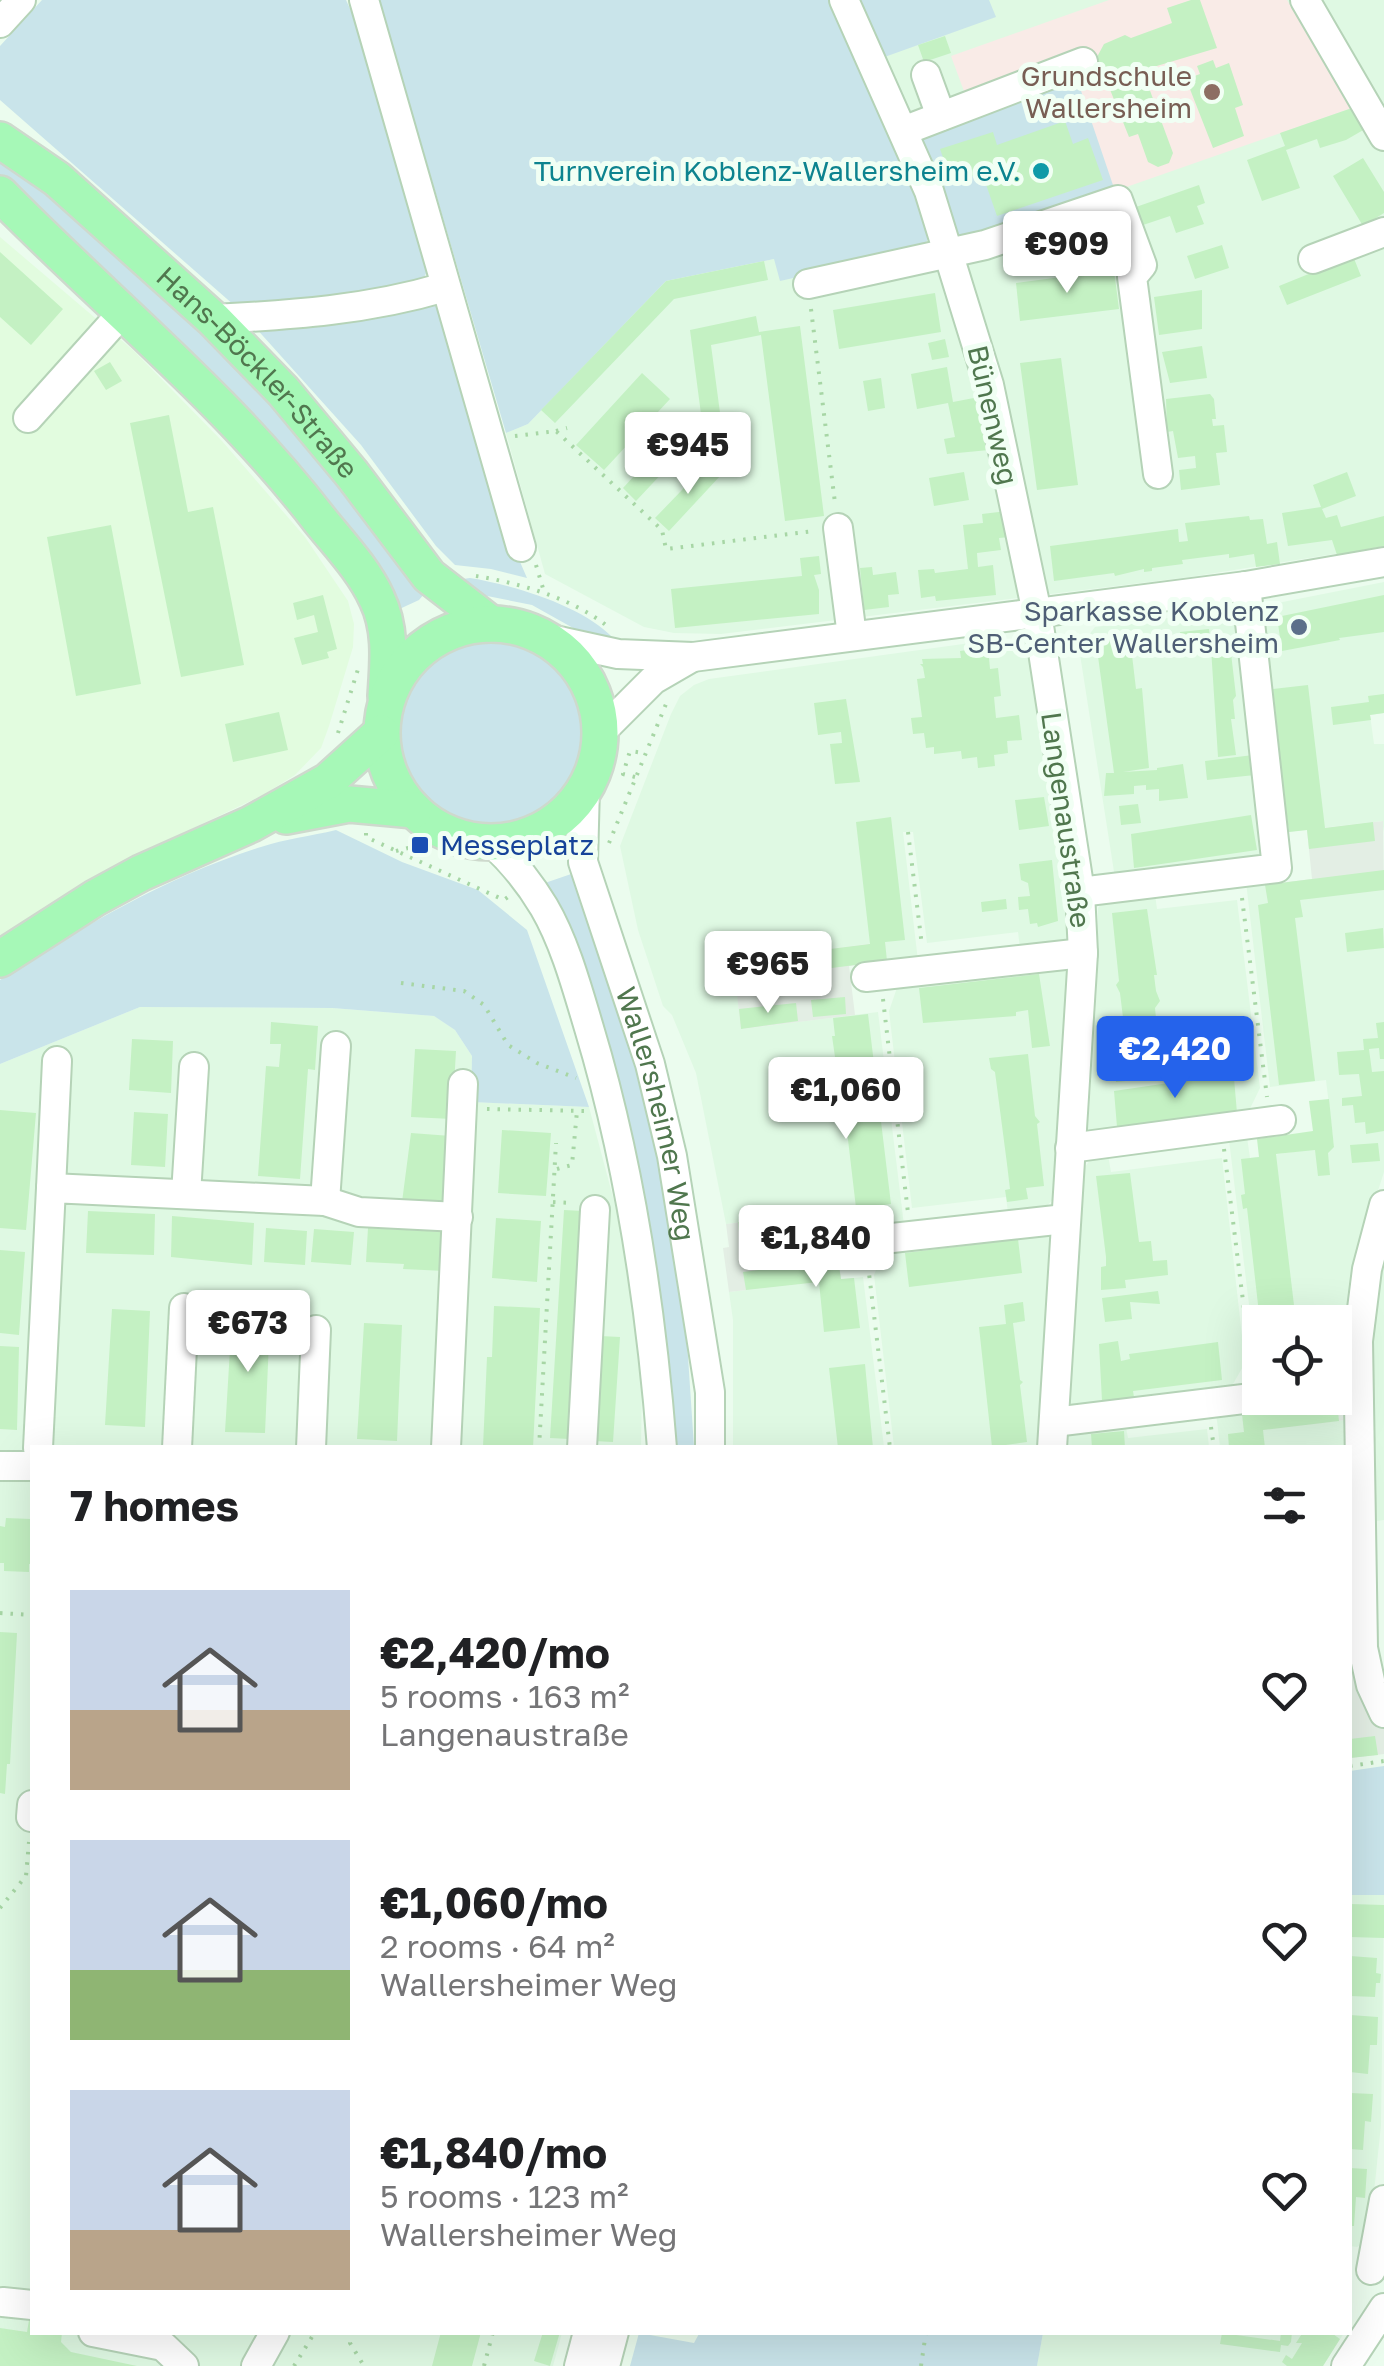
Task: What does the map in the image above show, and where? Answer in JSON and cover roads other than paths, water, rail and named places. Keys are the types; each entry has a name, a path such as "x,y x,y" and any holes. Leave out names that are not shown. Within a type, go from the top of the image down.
{"main road":[{"name":"Hans-Böckler-Straße","path":"0,140 44,168 212,318 306,419 430,576 491,624"},
{"name":"Hans-Böckler-Straße","path":"0,194 238,423 305,500 365,580 377,598 386,627 383,719"},
{"name":"Wallersheimer Weg","path":"491,624 519,628 545,638 568,656 585,678 596,704 600,733 596,761 604,797 568,810 546,827 520,838 491,842 417,828 390,775 383,719 404,666 424,646 449,632 491,624"},
{"path":"0,960 140,873 251,824 328,780 352,761 383,719"},
{"path":"251,824 332,806 368,805 417,828"}],"street":[{"path":"0,23 21,0"},
{"path":"364,0 521,546"},
{"name":"Bünenweg","path":"844,0 929,191 950,254 988,385 1037,613"},
{"path":"1305,0 1384,136"},
{"path":"903,131 1084,62"},
{"path":"926,75 941,116"},
{"path":"808,284 985,245 1118,200 1142,265 1132,277 1158,474"},
{"path":"1314,260 1384,232"},
{"path":"212,318 326,313 445,288"},
{"path":"28,418 124,311"},
{"path":"838,528 852,636"},
{"path":"545,638 618,654 693,657 1246,586 1384,562"},
{"path":"1080,892 1277,868 1246,586"},
{"name":"Langenaustraße","path":"1037,613 1080,892 1083,954 1053,1435"},
{"path":"600,733 652,680 693,657"},
{"name":"Wallersheimer Weg","path":"604,797 582,813 583,862 650,1064 672,1156 710,1392 710,1445"},
{"name":"Wallersheimer Weg","path":"491,842 528,882 546,910 562,947 614,1112 652,1342 662,1445"},
{"path":"877,976 1083,954"},
{"path":"326,1200 336,1046"},
{"path":"38,1445 57,1061"},
{"path":"186,1194 194,1067"},
{"path":"446,1445 463,1096"},
{"path":"1070,1148 1275,1121"},
{"path":"51,1188 326,1200 359,1212 457,1227"},
{"path":"1384,1205 1367,1269 1358,1341 1362,1648 1371,1685 1384,1713"},
{"path":"582,1445 595,1210"},
{"path":"865,1241 1065,1219"},
{"path":"177,1445 184,1308"},
{"path":"311,1445 316,1330"},
{"path":"1053,1435 1242,1400"},
{"path":"0,1466 30,1466"},
{"path":"1368,2269 1384,2200"},
{"path":"3,2302 30,2305"},
{"path":"1346,2366 1384,2308"},
{"path":"108,2335 163,2346 184,2366"},
{"path":"256,2366 274,2335"},
{"path":"579,2366 587,2335"},
{"path":"605,2366 613,2335"}],"place":[{"name":"Grundschule Wallersheim","path":"1212,92"},
{"name":"Turnverein Koblenz-Wallersheim e.V.","path":"1041,171"},
{"name":"Sparkasse Koblenz SB-Center Wallersheim","path":"1299,627"},
{"name":"Messeplatz","path":"420,845"}]}
